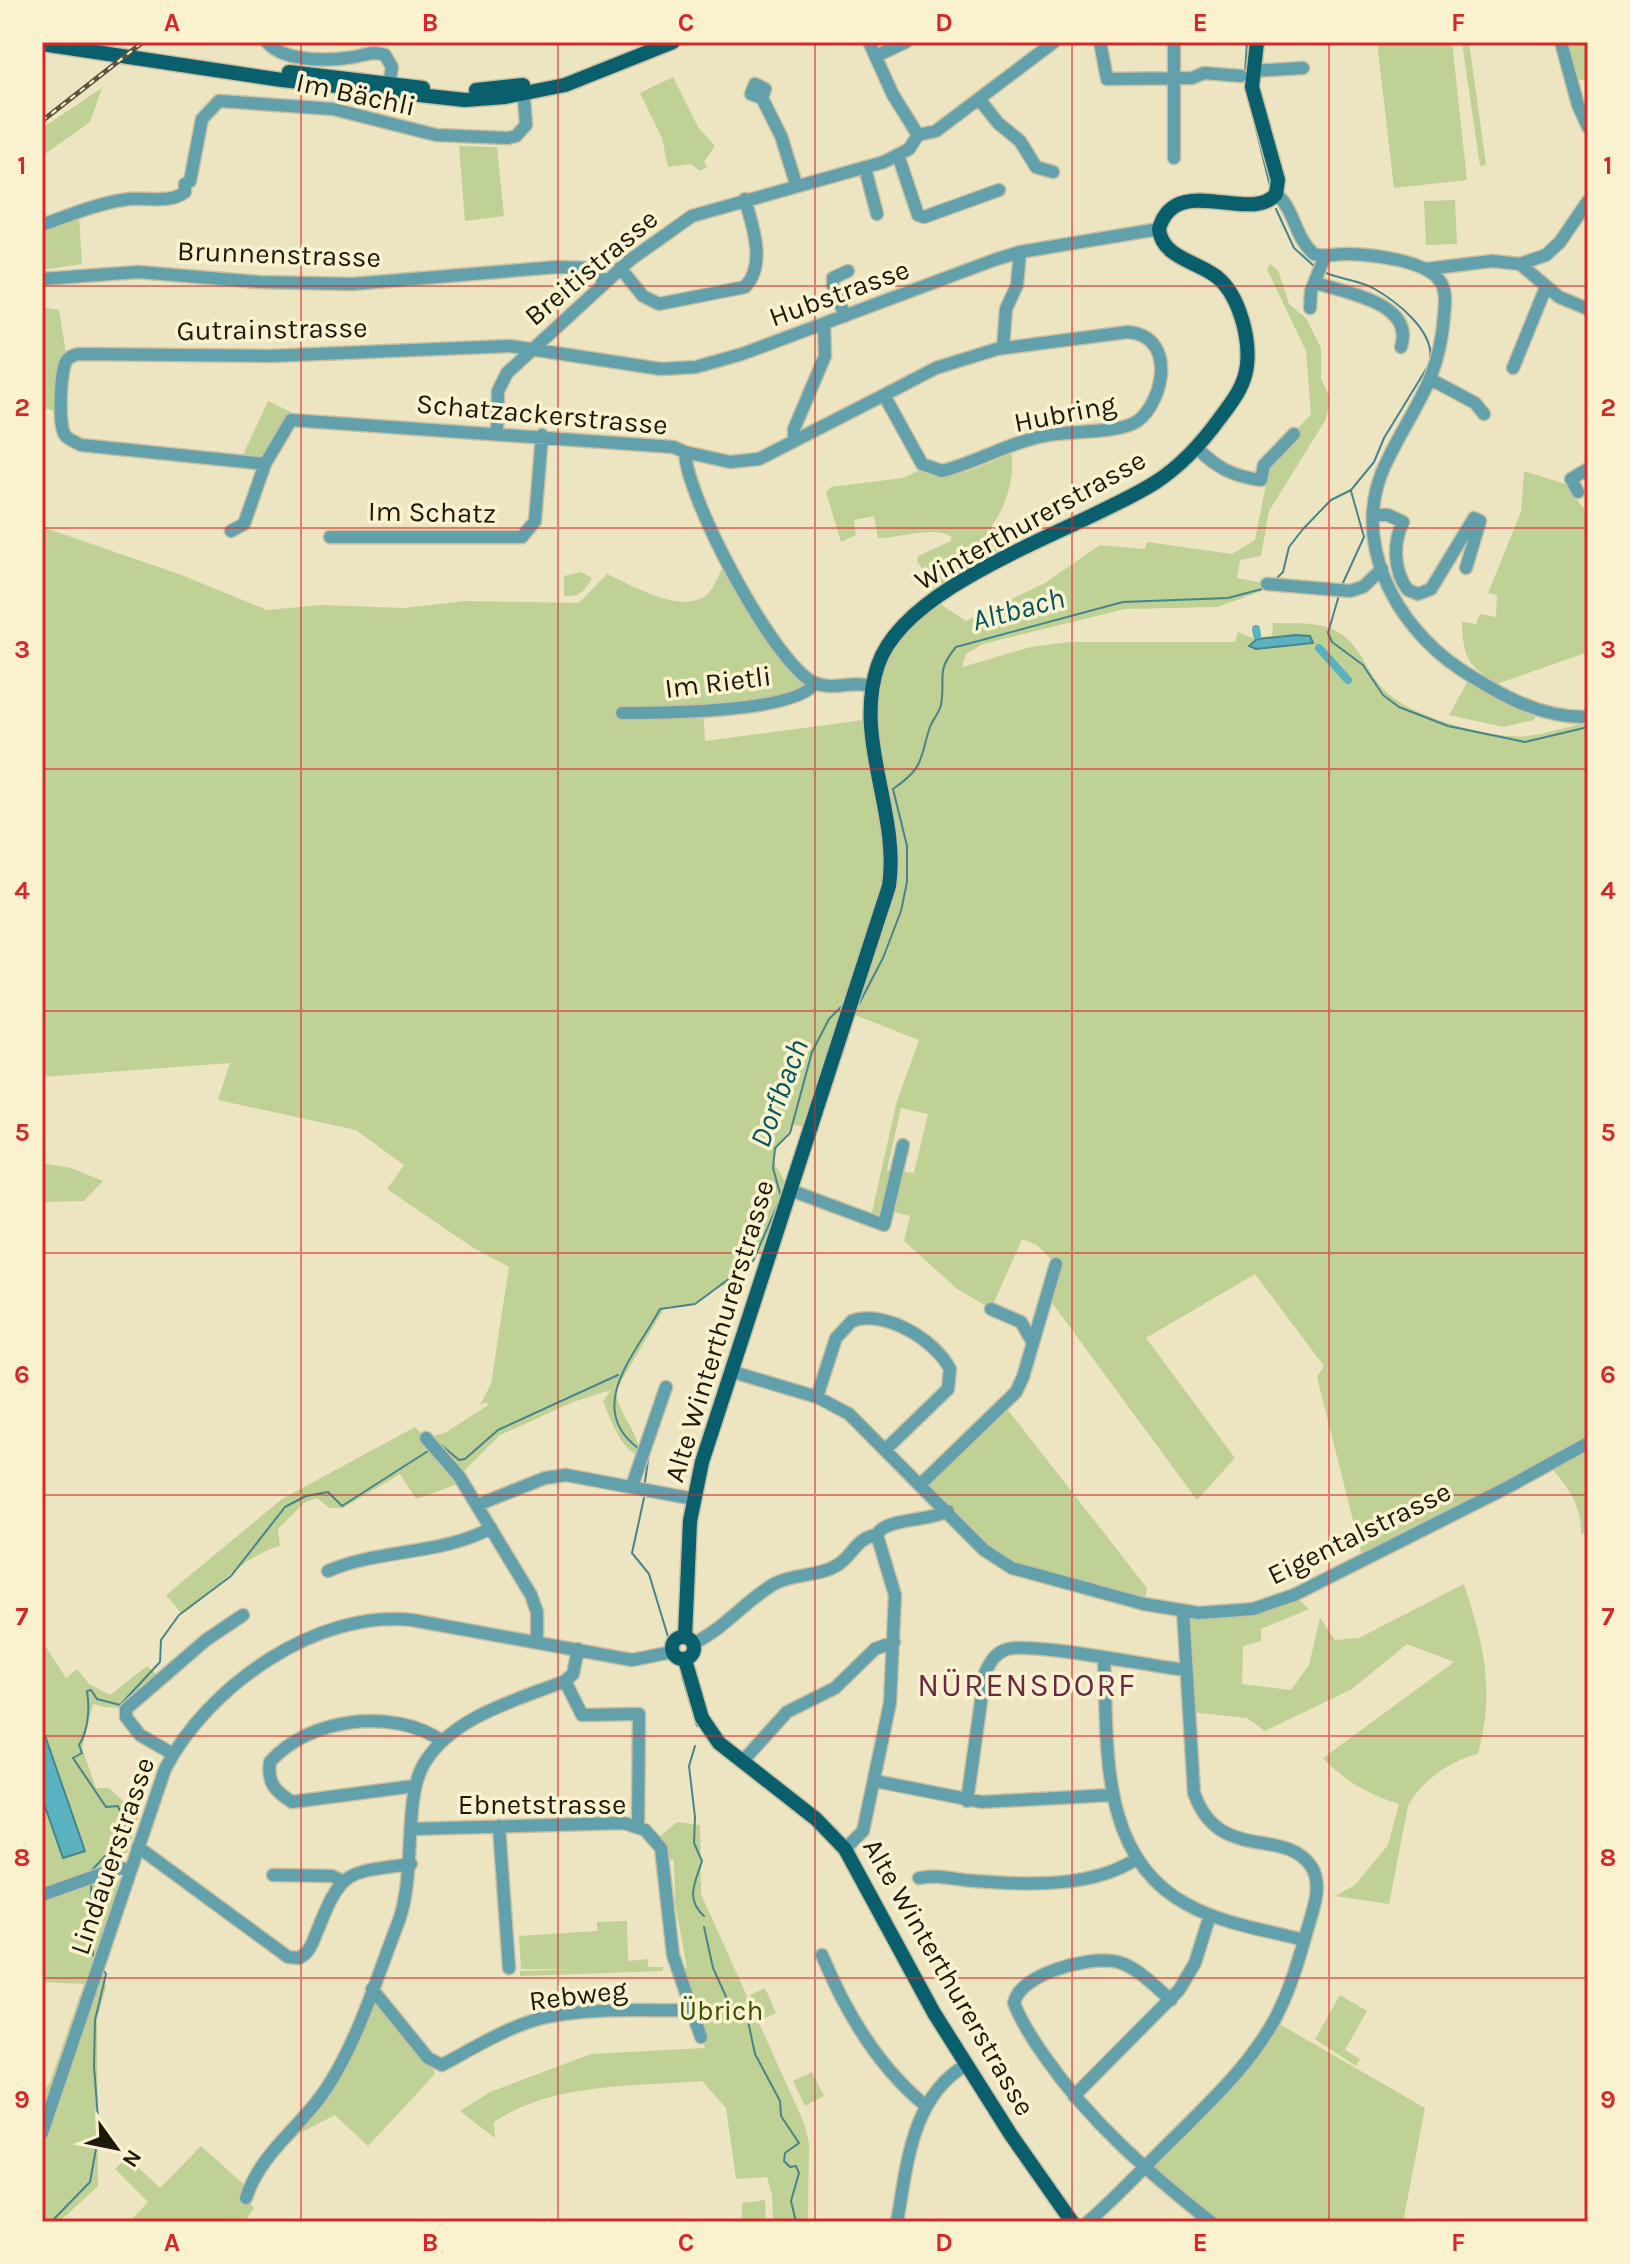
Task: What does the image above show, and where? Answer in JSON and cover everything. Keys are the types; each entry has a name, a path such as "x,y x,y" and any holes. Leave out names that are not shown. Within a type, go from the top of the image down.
{"main road":[{"path":"42,44 465,100 524,90 645,45 673,42"},
{"path":"1159,229 1167,213 1177,205 1198,200 1259,204 1276,194 1278,180 1247,74 1257,42"},
{"name":"Winterthurerstrasse","path":"882,909 890,875 890,853 873,748 873,687 888,645 917,612 1000,561 1132,497 1158,481 1197,448 1242,386 1247,366 1247,344 1233,298 1224,284 1166,247 1159,229"},
{"name":"Alte Winterthurerstrasse","path":"690,1640 694,1499 702,1462 882,909"},
{"path":"679,1656 675,1641 690,1640"},
{"name":"Alte Winterthurerstrasse","path":"679,1656 702,1718 719,1743 816,1819 845,1849 899,1952 966,2065 1072,2222"}],"street":[{"path":"267,42 286,55 344,59 377,52 390,59 389,88"},
{"path":"869,42 893,95 918,135"},
{"path":"876,56 906,42"},
{"name":"Breitistrasse","path":"497,432 502,382 532,349 620,268 660,236 692,216 796,184 865,168 898,155 914,145 918,135 936,131 1054,42"},
{"path":"1100,42 1107,79 1192,78 1204,73 1247,74 1303,68"},
{"path":"1174,42 1171,77 1174,158"},
{"path":"1561,42 1573,91 1588,127"},
{"path":"1573,91 1588,87"},
{"name":"Im Bächli","path":"42,225 102,204 139,198 175,199 188,187 202,119 209,108 222,100 333,109 436,135 508,138 516,136 526,125 524,90"},
{"path":"762,98 781,136 796,184"},
{"path":"979,99 998,123 1020,141 1036,167 1053,172"},
{"path":"898,155 918,215 924,217 999,190"},
{"path":"865,168 877,214"},
{"path":"1276,194 1285,202 1299,239 1314,254 1321,270 1387,308 1403,322 1405,336 1401,347"},
{"path":"620,268 643,296 659,304 745,287 753,276 756,245 745,199"},
{"path":"1321,270 1362,255 1426,269 1492,261 1520,264 1546,255 1560,242 1588,201"},
{"name":"Hubstrasse","path":"532,349 661,369 696,367 728,359 1020,252 1159,229"},
{"path":"1003,348 1006,309 1017,285 1020,252"},
{"path":"1520,264 1546,287 1588,309"},
{"name":"Brunnenstrasse","path":"42,279 138,272 259,282 352,284 557,267 588,268 606,281"},
{"path":"1426,269 1440,280 1444,291 1440,351 1432,380 1387,461 1377,487 1374,515 1382,569 1394,603 1425,643 1449,662 1527,706 1564,717 1588,717"},
{"path":"1310,308 1321,270"},
{"path":"845,316 833,286 833,278 848,271"},
{"path":"1513,368 1546,287"},
{"path":"794,441 794,429 825,356 824,324"},
{"name":"Hubring","path":"1140,333 1153,341 1163,364 1150,409 1133,424 1035,438 942,471 922,464 884,395 936,368 1003,348 1140,333"},
{"name":"Gutrainstrasse","path":"265,464 81,445 64,434 62,369 67,359 78,354 270,356 510,346 532,349"},
{"path":"1432,380 1475,403 1484,414"},
{"path":"685,452 747,462 884,395"},
{"name":"Schatzackerstrasse","path":"231,531 244,524 265,464 291,420 662,444 685,452 690,475 735,580 784,652 803,675 815,683"},
{"path":"1197,448 1219,469 1235,477 1261,480 1264,465 1294,434"},
{"name":"Im Schatz","path":"330,537 522,537 535,521 542,435"},
{"path":"1578,492 1571,479 1588,469"},
{"path":"1374,515 1388,515 1403,522 1396,551 1398,570 1408,590 1418,594 1431,589 1474,518 1480,521 1466,568"},
{"path":"1267,584 1341,590 1363,587 1382,569"},
{"path":"815,683 834,688 863,683 873,687"},
{"name":"Im Rietli","path":"622,713 719,710 802,696 815,683"},
{"path":"790,1190 884,1225 903,1145"},
{"path":"921,1484 1016,1392 1056,1264"},
{"path":"991,1309 1021,1322 1033,1343"},
{"path":"817,1397 836,1338 852,1321 877,1320 928,1342 950,1369 948,1389 887,1448"},
{"name":"Eigentalstrasse","path":"733,1372 817,1397 849,1414 887,1448 984,1550 1012,1568 1045,1579 1183,1610 1235,1612 1294,1595 1588,1443"},
{"path":"632,1486 666,1387"},
{"path":"426,1438 459,1476 531,1595 537,1612 537,1642"},
{"path":"477,1505 555,1476 584,1477 694,1499"},
{"path":"845,1849 863,1831 890,1703 895,1595 877,1535 882,1526 892,1522 915,1522 948,1511"},
{"path":"328,1571 345,1564 481,1534 491,1528"},
{"path":"690,1640 772,1585 791,1577 830,1569 864,1538 877,1535"},
{"path":"1088,2222 1232,2080 1256,2049 1279,2012 1317,1895 1311,1867 1290,1851 1229,1835 1209,1822 1199,1808 1194,1793 1183,1610"},
{"path":"173,1754 140,1735 126,1717 126,1709 206,1640 243,1615"},
{"name":"Lindauerstrasse","path":"42,2133 138,1847 173,1754 201,1715 236,1684 303,1642 339,1627 393,1618 632,1660 679,1656"},
{"path":"742,1762 787,1712 835,1688 875,1649 894,1642"},
{"path":"967,1801 985,1673 994,1657 1020,1646 1186,1670"},
{"path":"246,2198 272,2151 330,2084 372,1989 401,1916 411,1864 414,1786 424,1762 442,1741 489,1711 565,1681 573,1674 578,1649"},
{"path":"1104,1660 1112,1795 1119,1823 1136,1859 1172,1896 1210,1915 1304,1940"},
{"path":"565,1681 582,1715 639,1714 638,1826"},
{"path":"414,1786 292,1802 275,1791 268,1776 270,1762 307,1732 347,1723 401,1726 432,1734 442,1741"},
{"path":"875,1781 967,1801 1112,1795"},
{"name":"Ebnetstrasse","path":"412,1829 624,1823 638,1826 661,1848 673,1955 701,2037"},
{"path":"499,1826 509,1968"},
{"path":"138,1847 288,1957 299,1958 311,1946 340,1880 358,1871 411,1864"},
{"path":"919,1878 931,1875 1003,1882 1095,1878 1136,1859"},
{"path":"42,1895 118,1868 131,1870"},
{"path":"273,1875 332,1876 340,1880"},
{"path":"1074,2096 1171,2000 1195,1963 1210,1915"},
{"path":"822,1955 851,2016 886,2065 926,2106"},
{"path":"1171,2000 1136,1972 1113,1961 1068,1967 1024,1984 1014,2003 1018,2015 1074,2096 1101,2129 1211,2222"},
{"name":"Rebweg","path":"372,1989 428,2058 442,2065 509,2030 542,2018 585,2012 690,2010"},
{"path":"897,2222 911,2148 926,2106 953,2073 966,2065"}],"green space":[{"path":"1377,42 1452,42 1467,180 1394,188"},
{"path":"1462,42 1469,42 1486,165 1480,166"},
{"path":"1567,42 1588,42 1588,81 1576,79"},
{"path":"673,77 698,127 715,146 704,162 707,167 700,171 691,164 668,167 662,138 640,93"},
{"path":"102,88 90,122 42,156 42,128"},
{"path":"459,146 497,147 504,216 465,221"},
{"path":"1455,200 1457,244 1426,245 1424,201"},
{"path":"79,215 82,264 42,270 42,229"},
{"path":"1270,264 1278,270 1289,304 1306,318 1321,348 1321,379 1330,397 1326,419 1269,511 1261,556 1240,560 1237,578 1262,583 1262,591 1217,607 1125,609 983,644 966,654 962,667 1031,647 1069,642 1235,642 1238,632 1252,638 1272,636 1273,623 1311,624 1342,635 1360,654 1384,690 1396,700 1431,717 1473,730 1513,736 1535,735 1588,723 1588,1532 1581,1534 1574,1499 1553,1470 1299,1600 1309,1609 1261,1629 1261,1641 1243,1646 1242,1684 1291,1690 1309,1665 1320,1618 1335,1640 1359,1638 1464,1584 1485,1668 1486,1708 1478,1754 1438,1773 1421,1788 1408,1806 1389,1904 1335,1896 1355,1885 1388,1845 1399,1804 1358,1786 1323,1758 1454,1662 1407,1644 1352,1689 1265,1731 1247,1718 1189,1712 1183,1610 1253,1609 1363,1560 1317,1377 1324,1366 1255,1274 1146,1338 1235,1458 1197,1500 1047,1296 1056,1264 1037,1245 1022,1239 991,1309 956,1288 904,1241 910,1216 890,1211 884,1225 871,1217 896,1104 919,1040 847,1012 811,1127 793,1125 778,1146 773,1161 790,1190 770,1252 759,1252 726,1285 719,1286 695,1304 665,1307 616,1390 620,1407 636,1439 639,1456 627,1447 609,1416 603,1401 611,1390 573,1402 500,1435 459,1476 463,1482 416,1499 400,1474 343,1508 330,1508 317,1498 304,1503 278,1529 280,1546 241,1566 182,1614 166,1595 282,1499 415,1427 426,1438 445,1433 488,1405 487,1402 480,1405 491,1384 509,1267 472,1247 387,1189 404,1165 356,1130 218,1100 230,1063 42,1077 42,527 179,574 267,610 322,605 404,608 465,601 579,603 607,574 656,596 682,602 694,601 710,591 722,569 815,683 776,696 703,709 705,741 871,719 879,664 934,600 966,621 1045,583 1100,545 1145,549 1147,542 1232,554 1255,540 1266,484 1261,480 1264,465 1311,414 1306,351 1267,269","holes":["901,1108 928,1114 914,1173 887,1170"]},
{"path":"42,307 59,310 67,359 61,412 42,408"},
{"path":"268,401 291,412 268,452 253,458 242,457"},
{"path":"1011,454 1012,472 1008,492 991,526 1005,545 938,590 917,561 918,556 951,541 951,536 925,532 878,538 874,516 854,520 856,535 841,542 826,492 831,487 903,478 920,470 931,475 953,475"},
{"path":"1524,471 1565,484 1588,514 1588,652 1497,684 1469,659 1462,622 1476,624 1480,614 1496,617 1497,595 1488,593 1521,512"},
{"path":"581,572 592,578 587,586 578,594 564,596 564,576"},
{"path":"1469,679 1536,715 1534,720 1503,727 1449,715"},
{"path":"42,1163 71,1168 103,1181 84,1201 42,1202"},
{"path":"1004,1405 1147,1588 1144,1604 1012,1568 921,1484"},
{"path":"42,1641 66,1678 77,1669 89,1684 110,1695 147,1666 160,1677 124,1707 93,1704 82,1748 96,1788 109,1788 139,1815 127,1853 111,1860 96,1876 101,1889 97,1928 100,1930 112,1888 120,1879 126,1884 103,1968 106,1988 97,2019 98,2186 59,2222 42,2222 42,2095 50,2082 84,1984 42,1982"},
{"name":"Übrich","path":"677,1822 700,1825 701,1894 804,2123 809,2143 808,2222 773,2222 772,2195 767,2177 736,2179 726,2108 702,2081 594,2089 542,2100 494,2122 495,2138 460,2111 490,2092 591,2054 705,2048 677,1971 687,1968 675,1903 674,1860 664,1859 656,1840"},
{"path":"627,1921 628,1961 648,1959 648,1967 663,1967 663,1971 520,1976 520,1971 578,1969 521,1969 519,1936 597,1931 597,1922"},
{"path":"765,1988 776,2013 760,2020 750,1995"},
{"path":"372,1989 428,2058 435,2074 368,2146 335,2115 300,2133 251,2184 318,2100"},
{"path":"1340,1995 1367,2011 1345,2050 1360,2059 1356,2066 1315,2039"},
{"path":"1274,2021 1425,2108 1403,2222 1211,2222 1144,2168 1231,2080"},
{"path":"812,2072 824,2096 805,2106 793,2081"},
{"path":"201,2146 249,2189 246,2198 254,2208 244,2222 129,2222 148,2202 115,2169 127,2157 160,2188"},
{"path":"765,2200 766,2222 742,2222 742,2203"}],"water":[{"path":"1310,636 1313,643 1256,649 1249,646 1257,639"},
{"path":"42,1727 85,1851 63,1858 42,1798"}],"waterway":[{"name":"Altbach","path":"1245,72 1247,42"},
{"name":"Altbach","path":"1254,121 1270,186"},
{"name":"Altbach","path":"1276,209 1294,248 1315,267"},
{"name":"Altbach","path":"1324,272 1373,288 1402,309 1426,338 1430,360"},
{"name":"Altbach","path":"1275,580 1283,572 1289,547 1303,529 1331,500 1351,490 1374,462 1384,438 1428,366"},
{"path":"1342,585 1364,537 1351,491"},
{"name":"Altbach","path":"859,1004 883,958 901,911 907,882 907,846 893,789 911,775 919,762 941,705 943,669 956,647 1123,602 1228,598 1262,589"},
{"path":"1339,595 1328,633 1332,642 1363,665 1383,695 1399,707 1448,726 1525,742 1588,727"},
{"path":"1256,629 1257,635"},
{"path":"1319,648 1348,680"},
{"name":"Dorfbach","path":"638,1448 622,1432 615,1415 615,1397 620,1379 660,1309 695,1304 753,1261 781,1197 773,1168 775,1148 790,1133 812,1052 829,1019 842,1006"},
{"path":"441,1445 459,1460 465,1459 498,1430 618,1375"},
{"path":"91,1871 109,1852 125,1825 118,1806 106,1807 73,1758 82,1753 79,1745 88,1720 87,1691 91,1690 97,1699 120,1705 160,1662 161,1640 179,1615 231,1576 285,1507 306,1496 328,1492 342,1506 428,1451"},
{"name":"Dorfbach","path":"645,1482 649,1453"},
{"name":"Dorfbach","path":"644,1498 632,1553 649,1574 669,1640"},
{"name":"Dorfbach","path":"682,1677 697,1726"},
{"name":"Dorfbach","path":"695,1746 689,1766 695,1817 694,1843 702,1861 693,1897 704,1916"},
{"path":"91,1881 93,1955"},
{"name":"Dorfbach","path":"704,1927 713,1968 728,2001 748,2021 755,2054 780,2101 781,2116 799,2143 785,2153 784,2161 790,2167 796,2166 799,2173 791,2201 796,2222"},
{"path":"51,2222 90,2182 99,2132 94,2066 95,2020 106,1974 104,1971"}],"railway":[{"path":"42,121 143,42"}],"district":[{"name":"NÜRENSDORF","path":"1027,1685"}]}
